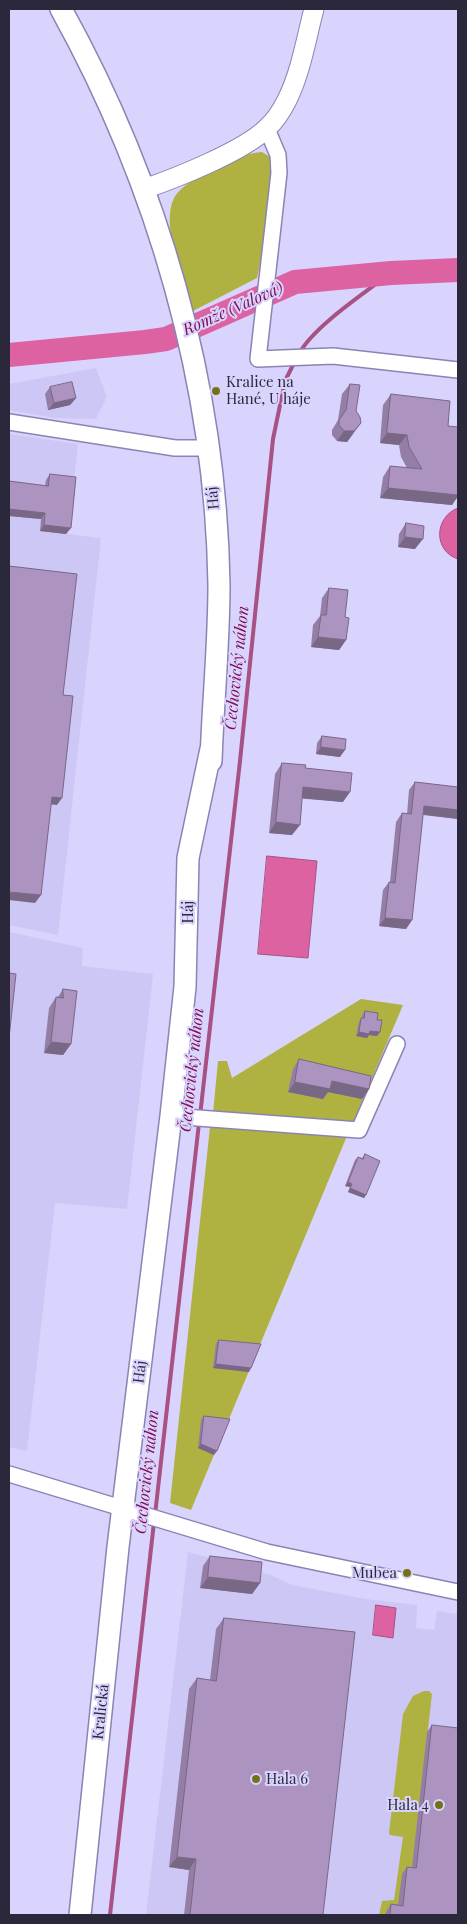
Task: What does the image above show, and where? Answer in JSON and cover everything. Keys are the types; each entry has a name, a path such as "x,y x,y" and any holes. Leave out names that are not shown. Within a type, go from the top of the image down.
{"main road":[{"name":"Háj","path":"61,9 108,101 144,189 182,309 192,356 207,448 215,518 219,584 217,667 203,859 190,966 185,987 171,1116 133,1512"},
{"name":"Kralická","path":"80,1915 133,1512"}],"street":[{"path":"144,189 236,149 267,129 284,105 292,89 314,9"},
{"path":"267,129 276,151 279,165 258,359 333,356 458,370"},
{"path":"9,422 174,448 207,448"},
{"path":"171,1116 359,1130 397,1044"},
{"path":"9,1474 267,1552 458,1592"}],"shaded area":[{"path":"262,152 270,157 273,165 263,250 257,278 193,311 179,270 171,238 170,210 174,198 186,185 201,176 242,156"},
{"path":"96,368 107,397 96,419 55,418 9,410 9,384"},
{"path":"9,434 78,444 68,534 101,538 58,935 9,925"},
{"path":"458,508 458,559 444,549 440,534 444,519 450,512"},
{"path":"267,856 317,861 308,958 258,954"},
{"path":"9,932 83,948 82,966 153,974 127,1209 55,1203 27,1451 9,1447"},
{"path":"361,999 403,1005 353,1123 213,1113 218,1061 227,1061 232,1078"},
{"path":"210,1127 347,1136 191,1510 170,1503"},
{"name":"Mubea","path":"188,1552 268,1574 292,1585 366,1599 417,1605 416,1628 434,1630 437,1611 458,1614 458,1915 146,1915"},
{"path":"376,1605 396,1608 393,1638 373,1635"},
{"path":"429,1691 432,1694 407,1914 379,1915 382,1901 394,1900 403,1837 390,1835 389,1833 403,1714 413,1696"}],"building":[{"path":"72,382 76,398 54,403 50,387"},
{"path":"350,384 360,385 356,411 361,423 354,431 344,431 339,425 339,420 346,410"},
{"path":"391,394 450,401 448,426 458,427 458,495 388,488 390,466 422,469 409,447 407,435 387,433"},
{"path":"50,474 76,477 71,528 44,525 45,513 9,509 9,481 48,486"},
{"path":"406,523 424,526 423,539 405,537"},
{"path":"9,566 77,574 63,695 73,696 62,798 52,797 41,895 9,892"},
{"path":"329,588 348,590 345,617 349,618 346,640 318,637 321,615 326,615"},
{"path":"322,736 346,739 345,750 321,747"},
{"path":"282,763 306,765 305,768 352,773 350,792 303,787 300,825 276,822"},
{"path":"415,782 458,787 458,810 424,806 412,920 385,918 389,882 395,883 402,813 411,814"},
{"path":"9,973 16,974 9,1038"},
{"path":"63,989 77,991 71,1044 51,1042 56,997 63,998"},
{"path":"365,1011 378,1013 377,1020 382,1020 380,1032 370,1031 369,1034 359,1032 361,1018 364,1018"},
{"path":"299,1059 371,1076 369,1089 332,1081 330,1089 295,1082"},
{"path":"365,1154 380,1161 366,1195 350,1188 352,1184 348,1182 358,1157 363,1159"},
{"path":"219,1340 261,1344 251,1368 216,1364"},
{"path":"204,1416 230,1419 217,1451 201,1444"},
{"path":"210,1556 262,1562 260,1583 208,1577"},
{"name":"Hala 6","path":"224,1618 355,1632 323,1915 190,1915 196,1859 177,1857 197,1678 216,1681"},
{"name":"Hala 4","path":"432,1725 458,1728 458,1915 390,1915 391,1904 403,1906 407,1867 416,1868"}],"waterway":[{"name":"Romže (Valová)","path":"9,355 166,339 295,282 391,273 458,270"},
{"name":"Čechovický náhon","path":"299,354 306,344 328,322 391,273"},
{"name":"Čechovický náhon","path":"200,1116 240,761 273,439 285,381 294,363"},
{"name":"Čechovický náhon","path":"155,1515 199,1123"},
{"name":"Čechovický náhon","path":"110,1915 154,1522"}],"place":[{"name":"Kralice na Hané, U háje","path":"216,391"},
{"name":"Mubea","path":"407,1573"},
{"name":"Hala 6","path":"256,1779"},
{"name":"Hala 4","path":"439,1805"}]}
